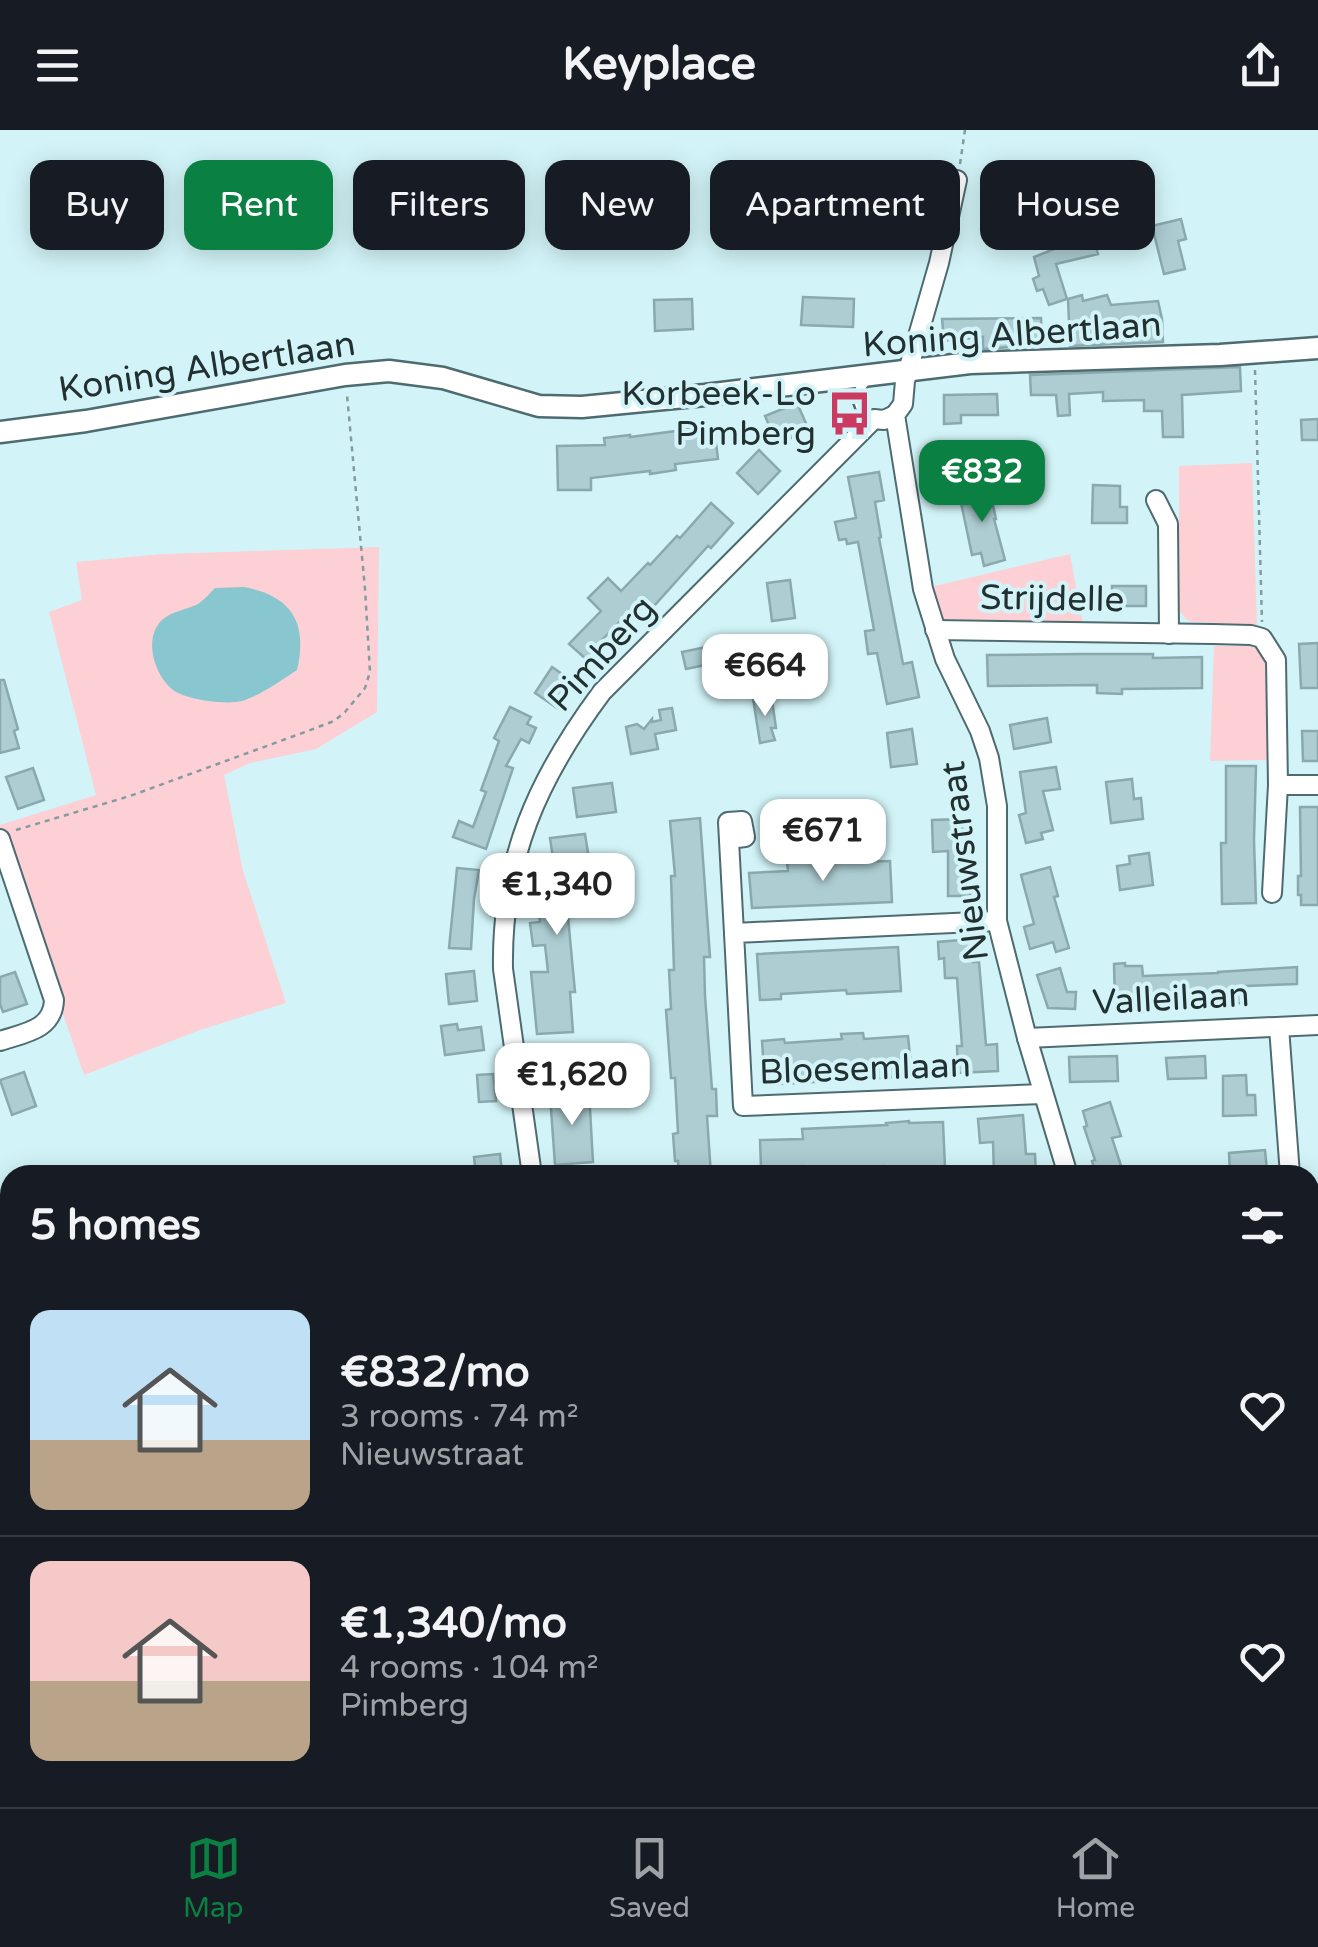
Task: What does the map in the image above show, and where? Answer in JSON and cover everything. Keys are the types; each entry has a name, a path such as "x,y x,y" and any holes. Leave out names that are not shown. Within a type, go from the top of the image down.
{"street":[{"name":"Nieuwstraat","path":"943,250 905,382 903,404 895,415 921,581 945,659 980,730 989,758 997,806 996,921 1065,1165"},
{"name":"Koning Albertlaan","path":"0,432 104,418 345,375 389,372 443,378 556,408 705,395 970,362 1318,348"},
{"path":"874,419 895,415"},
{"name":"Pimberg","path":"531,1165 503,969 503,939 515,860 546,778 574,729 602,692 874,419"},
{"name":"Strijdelle","path":"1156,500 1168,524 1169,634"},
{"name":"Strijdelle","path":"935,630 1262,638"},
{"path":"1262,638 1276,660 1278,785 1272,893"},
{"path":"1278,785 1318,785"},
{"name":"Bloesemlaan","path":"729,839 745,837 742,821 728,822 743,1106 1043,1094"},
{"path":"0,1042 41,1027 53,1011 54,1000 4,846"},
{"path":"734,933 996,921"},
{"name":"Valleilaan","path":"1027,1038 1318,1026"},
{"path":"1280,1027 1289,1165"}],"lane":[{"path":"874,419 861,409 858,391 868,378 877,374"}],"path":[{"path":"960,161 965,130"},
{"path":"1254,353 1262,638"},
{"path":"4,846 334,721 365,688 370,672 365,589 346,391"}],"shaded area":[{"path":"1252,463 1257,625 1192,622 1179,611 1179,466"},
{"path":"379,547 377,712 316,749 250,763 224,775 243,871 286,1003 200,1030 84,1075 0,831 0,825 96,795 49,612 82,600 76,562 164,554"},
{"path":"1070,554 1083,624 939,619 930,587"},
{"path":"1214,646 1254,646 1269,663 1271,760 1210,761"}],"water":[{"path":"244,587 274,597 293,614 300,638 297,670 242,701 206,701 173,690 153,656 156,628 170,615 198,604 215,588"}],"building":[{"path":"1181,219 1186,239 1178,241 1185,269 1164,274 1155,225"},
{"path":"1052,250 1097,250 1098,254 1056,264 1067,299 1049,305 1043,289 1037,291 1033,279 1039,276 1034,257"},
{"path":"1082,295 1083,301 1107,295 1111,305 1158,301 1163,342 1070,346 1068,299"},
{"path":"803,297 854,299 853,327 801,325"},
{"path":"692,299 693,329 655,331 654,300"},
{"path":"1041,318 1042,342 983,349 983,337 944,341 942,319"},
{"path":"1240,367 1241,391 1182,395 1183,437 1163,437 1162,411 1144,411 1144,400 1103,401 1103,392 1069,394 1070,415 1058,416 1056,395 1031,395 1030,375"},
{"path":"997,394 998,415 961,415 961,423 944,424 944,395"},
{"path":"797,403 809,430 777,444 765,416"},
{"path":"1318,419 1318,440 1302,440 1301,420"},
{"path":"714,426 718,459 675,464 676,470 650,474 591,478 591,490 558,490 557,446 605,445 604,438"},
{"path":"759,450 780,471 758,494 737,473"},
{"path":"879,472 884,500 875,502 879,538 903,664 912,662 919,697 887,704 877,653 868,654 865,631 874,630 858,542 847,544 846,539 839,540 835,522 856,518 848,477"},
{"path":"1093,485 1120,486 1120,507 1127,507 1127,523 1092,523"},
{"path":"989,487 1005,560 984,566 981,553 972,555 959,493"},
{"path":"711,503 733,523 654,606 644,597 601,641 606,646 592,660 569,644 601,611 588,598 608,578 621,591 677,536 680,538"},
{"path":"790,580 795,618 772,621 767,583"},
{"path":"1112,586 1146,586 1146,606 1112,606"},
{"path":"726,643 729,660 686,669 682,652"},
{"path":"1318,643 1318,688 1301,688 1299,644"},
{"path":"1153,654 1153,658 1202,657 1202,688 1122,689 1122,694 1097,693 1097,685 988,686 987,655"},
{"path":"552,667 574,682 557,708 535,693"},
{"path":"0,680 4,680 18,729 14,731 19,748 0,753"},
{"path":"759,696 761,702 772,700 776,728 771,728 775,740 760,743 753,698"},
{"path":"510,707 531,717 527,724 536,728 529,743 521,739 506,766 513,768 486,849 453,837 459,821 473,827 486,792 481,790 499,741 494,738"},
{"path":"672,708 676,730 655,734 658,749 631,754 626,727 637,724 644,729 652,719 661,720 659,710"},
{"path":"1047,718 1051,742 1014,749 1010,725"},
{"path":"912,729 917,764 891,767 887,733"},
{"path":"1302,731 1318,731 1318,761 1303,761"},
{"path":"1226,766 1256,766 1256,903 1222,904"},
{"path":"1056,767 1060,789 1043,791 1053,830 1041,833 1043,839 1026,843 1019,815 1026,813 1020,772"},
{"path":"33,768 44,800 18,809 6,777"},
{"path":"1132,779 1134,799 1141,798 1143,819 1111,823 1106,782"},
{"path":"612,783 616,812 577,817 573,788"},
{"path":"1300,807 1318,807 1318,905 1301,905 1298,895"},
{"path":"700,818 710,957 704,957 705,996 717,1116 707,1116 710,1165 678,1165 675,1161 675,1078 671,1078 666,1010 671,1009 669,970 674,970 671,876 675,876 670,821"},
{"path":"962,819 963,837 969,837 970,896 948,896 948,851 933,852 932,820"},
{"path":"585,834 589,859 572,862 576,905 567,906 575,992 570,992 573,1032 537,1034 531,972 548,972 545,945 533,946 530,923 540,922 536,880 556,878 550,838"},
{"path":"1149,853 1153,885 1120,890 1117,866 1130,864 1129,856"},
{"path":"855,857 856,862 890,861 892,902 752,908 749,873 788,871 787,862"},
{"path":"1050,867 1069,948 1056,952 1053,942 1030,949 1024,927 1034,924 1021,875"},
{"path":"457,868 479,870 471,949 449,948"},
{"path":"971,939 973,962 979,962 986,1045 997,1044 998,1071 958,1073 957,1046 962,1046 957,978 945,978 938,942"},
{"path":"898,947 901,991 781,994 781,999 760,1000 757,954"},
{"path":"1114,964 1142,966 1143,976 1297,967 1297,984 1246,986 1247,1003 1167,1005 1166,997 1128,999 1128,1004 1115,1004"},
{"path":"1060,968 1067,992 1076,992 1075,1009 1048,1008 1037,975"},
{"path":"474,971 477,1001 449,1004 446,974"},
{"path":"15,972 27,1004 3,1012 0,977"},
{"path":"457,1024 458,1030 481,1027 484,1050 445,1055 441,1026"},
{"path":"863,1033 864,1039 908,1036 912,1076 765,1085 762,1041 842,1039 841,1034"},
{"path":"1117,1056 1118,1081 1070,1082 1069,1057"},
{"path":"1205,1056 1206,1078 1168,1079 1166,1058"},
{"path":"24,1072 36,1106 12,1115 0,1080"},
{"path":"493,1074 496,1101 479,1102 477,1075"},
{"path":"1246,1075 1247,1095 1255,1095 1256,1115 1223,1116 1223,1076"},
{"path":"589,1091 593,1162 555,1165 550,1095"},
{"path":"1110,1102 1121,1136 1112,1138 1121,1165 1093,1165 1083,1111"},
{"path":"1023,1115 1026,1154 1035,1154 1036,1165 994,1165 993,1142 980,1143 978,1119"},
{"path":"943,1122 945,1165 761,1165 760,1140 803,1139 802,1129"},
{"path":"1265,1150 1266,1165 1230,1165 1229,1153"},
{"path":"500,1154 501,1165 475,1165 474,1157"}],"place":[{"name":"Korbeek-Lo Pimberg","path":"849,414"}]}
